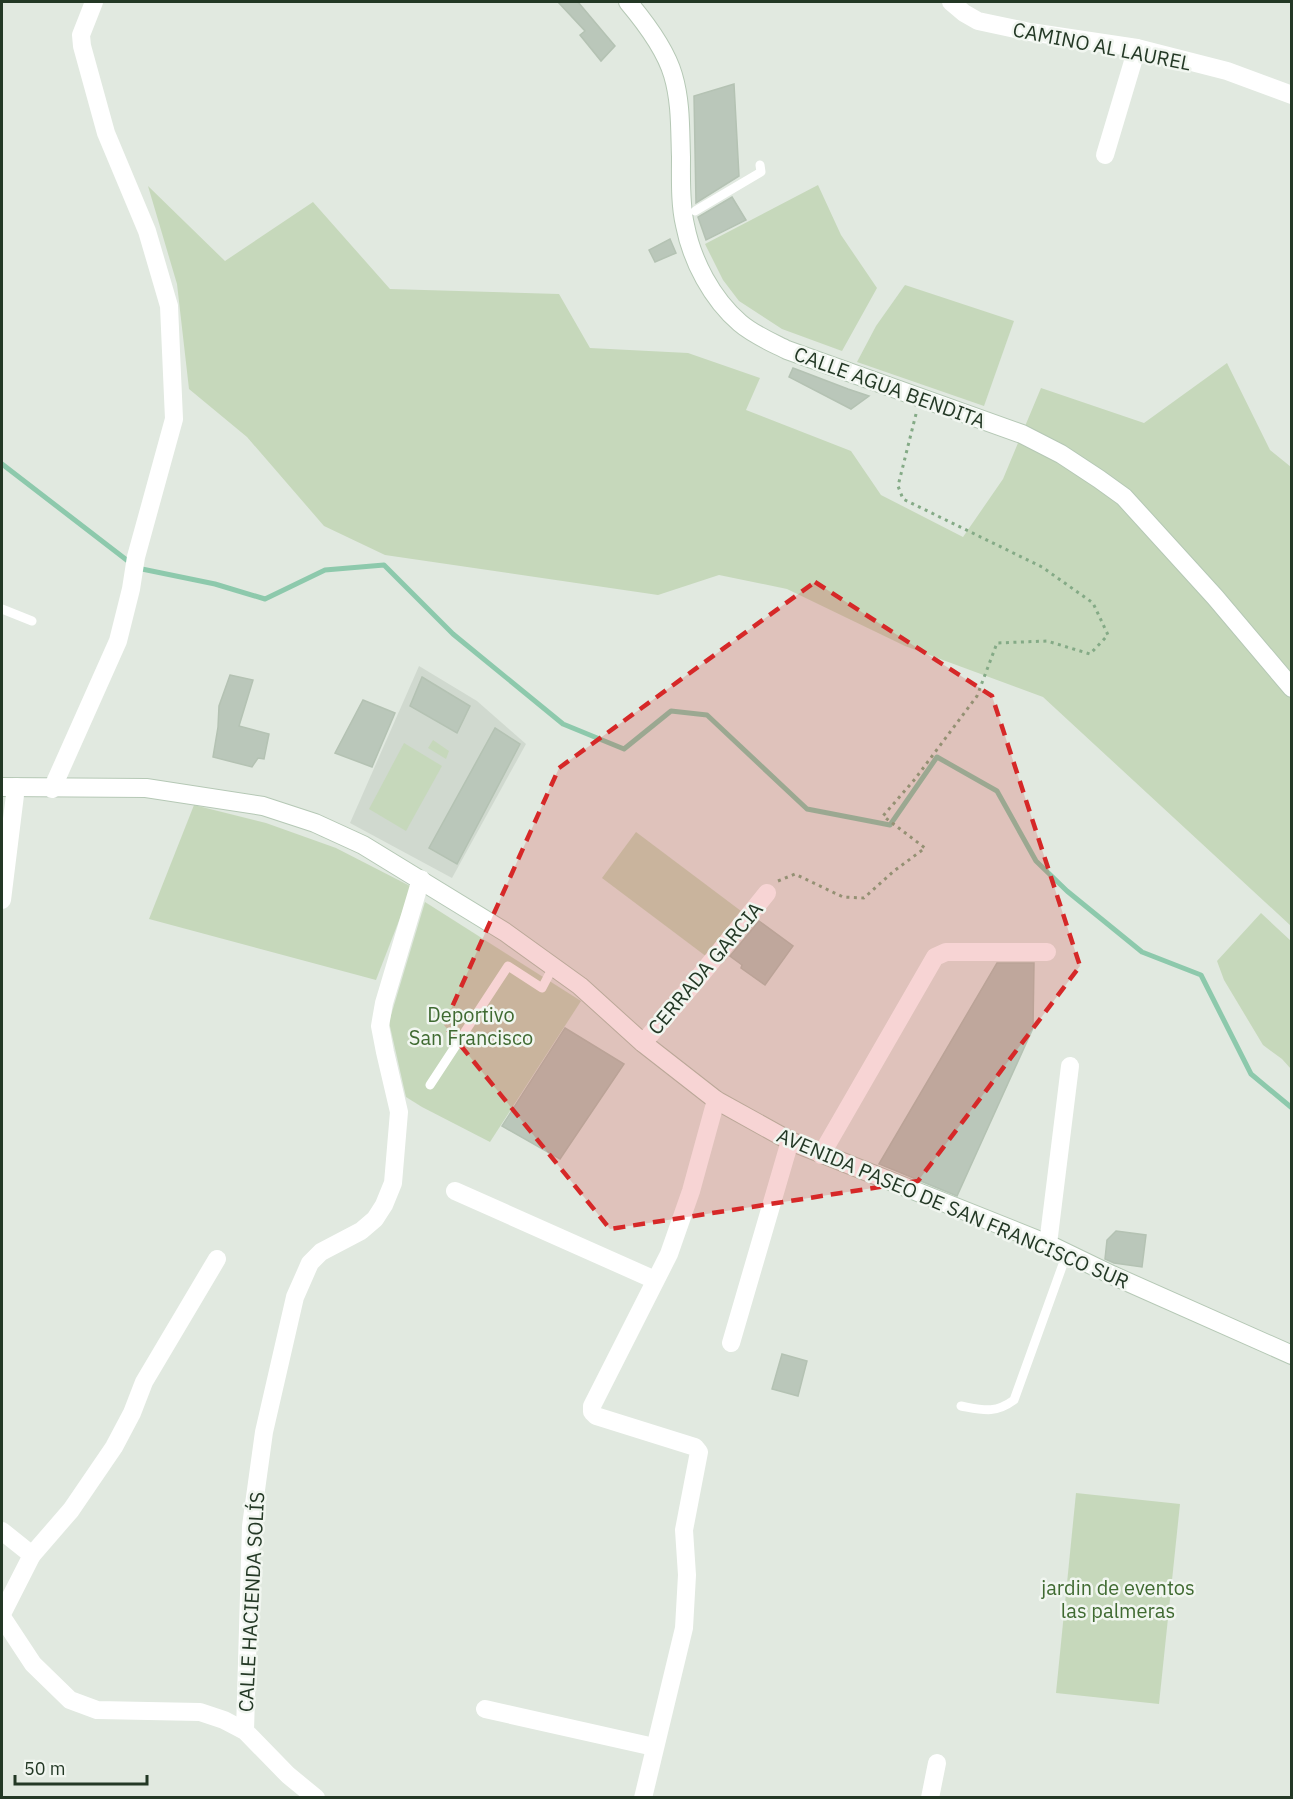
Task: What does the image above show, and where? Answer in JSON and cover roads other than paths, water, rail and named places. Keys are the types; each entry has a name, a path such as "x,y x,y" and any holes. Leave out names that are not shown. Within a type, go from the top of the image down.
{"street":[{"path":"52,789 118,641 134,566 174,419 169,306 147,231 106,133 86,66 81,35 94,2"},
{"name":"CALLE AGUA BENDITA","path":"628,2 647,24 672,73 679,105 684,224 691,248 710,288 740,323 762,338 787,350 1022,435 1061,454 1099,479 1124,497 1215,597 1292,688"},
{"name":"CAMINO AL LAUREL","path":"951,2 978,21 1030,32 1137,48 1227,71 1292,94"},
{"path":"1105,155 1137,48"},
{"path":"2,900 9,787"},
{"name":"AVENIDA PASEO DE SAN FRANCISCO SUR","path":"9,787 146,788 262,806 315,823 363,845 505,932 580,986 643,1042 716,1100 790,1142 1048,1244 1292,1355"},
{"name":"CALLE HACIENDA SOLÍS","path":"244,1731 251,1526 266,1421 295,1297 310,1263 321,1252 361,1232 375,1219 393,1183 399,1112 380,1026 384,1003 421,879"},
{"name":"CERRADA GARCIA","path":"643,1042 767,893"},
{"path":"821,1155 935,957 946,952 1047,952"},
{"path":"1048,1244 1070,1066"},
{"path":"643,1797 684,1628 687,1575 684,1530 699,1452 695,1447 596,1416 592,1412 592,1406 669,1254 716,1100"},
{"path":"731,1343 790,1142"},
{"path":"455,1191 655,1280"},
{"path":"217,1259 144,1382 132,1413 114,1447 71,1510 32,1555 2,1615 33,1664 70,1700 97,1710 200,1712 224,1720 244,1731 288,1775 316,1797"},
{"path":"2,1531 32,1555"},
{"path":"485,1709 654,1747"},
{"path":"930,1797 937,1763"}],"lane":[{"path":"695,211 761,172 760,165"},
{"path":"2,609 32,621"},
{"path":"430,1085 508,966 542,988 553,967"},
{"path":"961,1406 992,1411 1005,1407 1014,1400 1066,1252"}],"waterway":[{"path":"2,464 137,568 215,584 265,599 325,570 384,565 453,634 563,724 624,749 671,711 707,715 807,809 890,825 937,757 997,791 1036,861 1067,891 1142,952 1201,975 1251,1074 1292,1108"}],"park label":[{"name":"Deportivo San Francisco","path":"471,1026"},
{"name":"jardin de eventos las palmeras","path":"1118,1598"}]}
